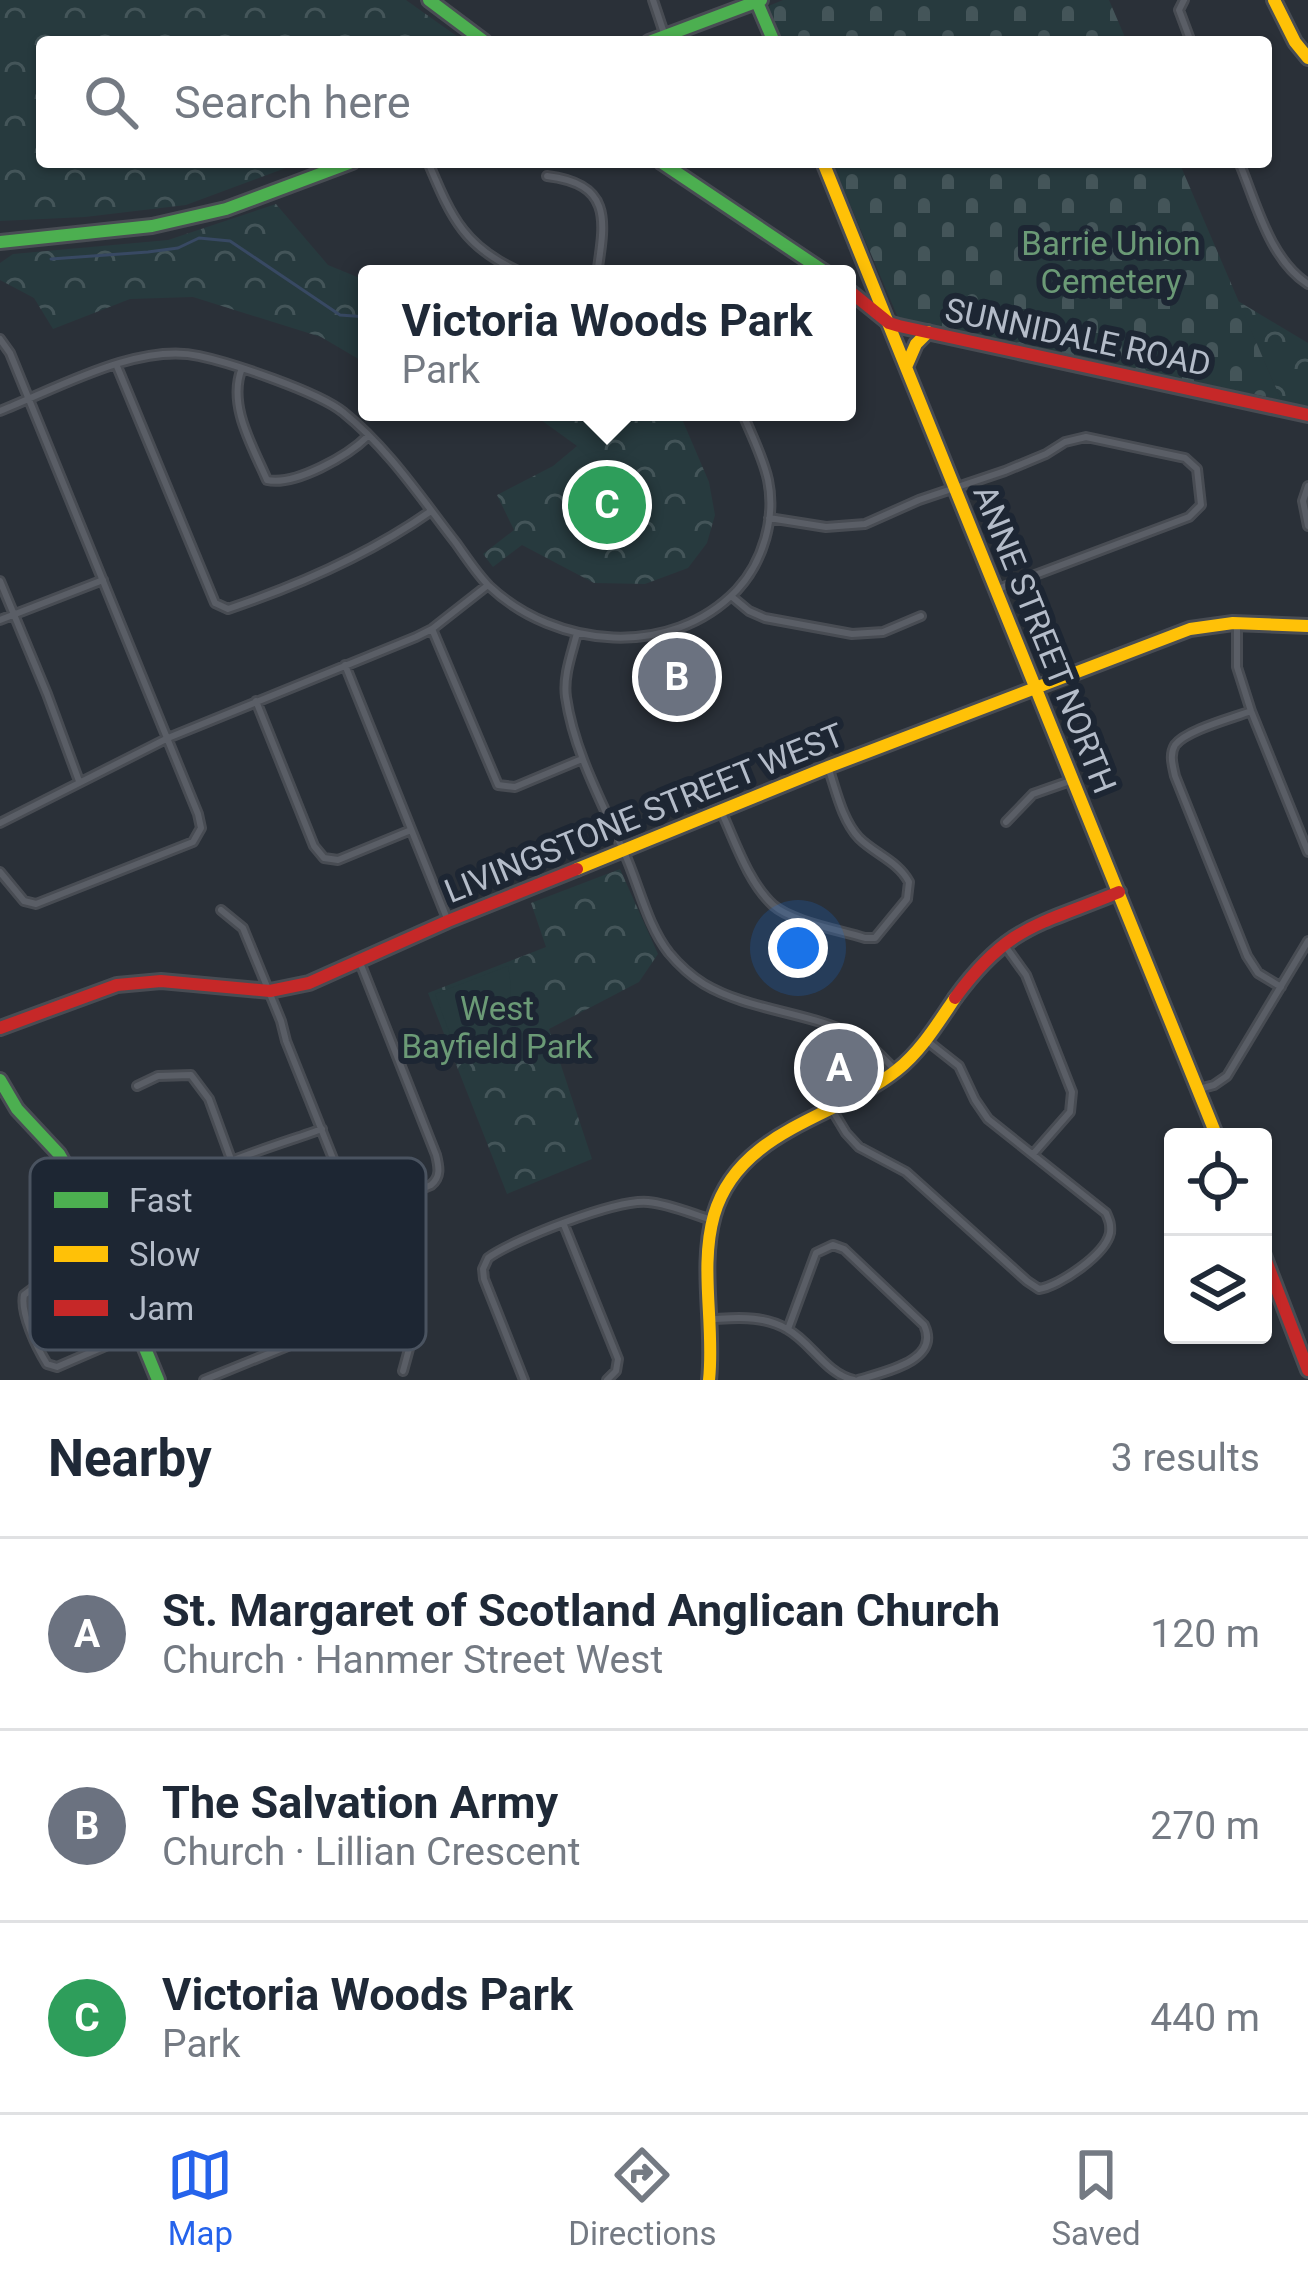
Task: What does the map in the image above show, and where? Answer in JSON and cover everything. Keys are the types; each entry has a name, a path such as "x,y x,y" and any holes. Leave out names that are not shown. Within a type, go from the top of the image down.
{"street":[{"path":"429,0 477,36"},
{"path":"653,0 665,36"},
{"path":"1184,0 1178,10 1189,36"},
{"path":"1274,0 1308,58"},
{"path":"668,36 758,1 771,36"},
{"path":"0,242 189,218 336,168"},
{"path":"431,168 468,238 507,265"},
{"path":"670,168 815,265"},
{"name":"ANNE STREET NORTH","path":"825,168 1213,1128"},
{"path":"1241,168 1282,260 1308,284"},
{"path":"547,176 571,179 602,208 598,265"},
{"name":"SUNNIDALE ROAD","path":"856,296 890,323 1308,415"},
{"path":"905,368 916,344 928,332"},
{"path":"0,339 10,353 201,828 197,838 36,904 24,902 0,872"},
{"path":"0,412 136,358 174,352 242,368 342,411 380,445 488,585 524,611 578,633 624,639 667,632 699,620 731,596 758,559 768,532 768,478 746,421"},
{"path":"116,364 214,603 228,609 266,596 388,541 431,511"},
{"path":"242,368 237,398 267,480 282,483 338,458 368,436"},
{"path":"769,518 826,527 865,524 1086,437 1185,458 1197,470 1201,505 1189,517 995,590"},
{"path":"1308,486 1303,501 1308,526"},
{"path":"0,580 79,781"},
{"path":"0,620 103,580"},
{"path":"0,824 168,738 433,629 488,585"},
{"path":"731,596 765,618 852,634 883,632 921,616"},
{"path":"1238,624 1237,667 1308,852"},
{"name":"LIVINGSTONE STREET WEST","path":"0,1028 117,985 161,981 270,991 309,982 828,767 1190,629 1238,624 1308,626"},
{"path":"433,629 498,785 515,787 583,759"},
{"path":"578,633 565,691 572,725 603,811 668,952 705,985 855,1036 877,1050 896,1071"},
{"path":"345,665 448,921"},
{"path":"256,701 314,846 324,858 338,860 411,830"},
{"path":"1251,711 1190,734 1176,743 1171,758 1247,956 1258,973 1281,987"},
{"path":"721,811 752,878 773,905 789,915 875,938 907,899 909,882 900,868 853,830 828,767"},
{"path":"1006,822 1033,794 1073,779"},
{"path":"709,1380 708,1255 712,1220 732,1177 763,1144 896,1071 1003,943 1040,922 1119,892"},
{"path":"221,910 244,928 334,1158"},
{"path":"1198,1089 1227,1076 1308,941"},
{"path":"1003,943 1026,975 1072,1092 1070,1112 1034,1154"},
{"path":"359,960 436,1155 436,1180 426,1187"},
{"path":"831,1108 859,1147 906,1172 1027,1281 1039,1289 1055,1286 1103,1245 1110,1233 1101,1207 988,1119 959,1066 926,1040"},
{"path":"137,1086 158,1076 190,1076 209,1099 231,1158"},
{"path":"0,1080 16,1109 61,1158"},
{"path":"243,1158 322,1129"},
{"path":"524,1380 484,1279 483,1269 495,1252 602,1209 640,1202 712,1220"},
{"path":"564,1225 618,1359 616,1371 607,1380"},
{"path":"712,1319 752,1318 788,1329 843,1378 856,1380 917,1358 927,1348 929,1337 924,1325 844,1249 833,1245 817,1253 788,1329"},
{"path":"1272,1276 1308,1370"},
{"path":"30,1290 22,1302 30,1327"},
{"path":"39,1350 47,1364 57,1367 96,1350"},
{"path":"146,1350 158,1380"},
{"path":"203,1380 277,1350"},
{"path":"403,1371 409,1350"}],"green space":[{"path":"0,0 406,0 457,36 36,36 36,168 286,168 186,205 0,221"},
{"path":"783,0 1109,0 1124,36 778,36 766,7"},
{"name":"Barrie Union Cemetery","path":"835,168 1182,168 1281,400 899,320"},
{"path":"276,204 328,265 358,277 358,359 321,337 193,297 130,299 53,329 34,298 0,280 0,263 13,254 168,240"},
{"path":"1238,301 1308,343 1308,406 1281,400"},
{"path":"542,421 683,421 709,482 715,515 707,543 688,568 645,584 594,583 522,545 493,567 483,554 514,530 497,495 553,466 577,446"},
{"name":"West Bayfield Park","path":"620,869 658,954 639,982 549,1029 592,1159 507,1194 428,993 546,947 531,903"},
{"path":"508,966 511,999 505,1026 489,1048 463,1069 435,994"}],"waterway":[{"path":"51,259 178,248 199,238 230,241 340,315 358,316"}],"traffic: fast":[{"path":"429,0 477,36"},
{"path":"756,0 771,36"},
{"path":"665,36 761,0"},
{"path":"0,242 152,226 226,209 336,168"},
{"path":"670,168 815,265"},
{"path":"0,1080 17,1109 61,1158"},
{"path":"146,1350 158,1380"}],"traffic: slow":[{"path":"1274,0 1308,58"},
{"path":"825,168 1213,1128"},
{"path":"906,367 916,344 928,332"},
{"path":"577,869 1190,629 1233,623 1308,626"},
{"path":"709,1380 708,1256 714,1215 727,1186 767,1144 897,1070 955,998"}],"traffic: jam":[{"path":"856,296 899,326 1308,415"},
{"path":"0,1028 117,985 161,981 270,991 309,983 577,869"},
{"path":"955,998 1010,941 1119,892"},
{"path":"1272,1276 1308,1370"}],"place":[{"name":"Victoria Woods Park","path":"607,505"},
{"name":"The Salvation Army","path":"677,677"},
{"name":"St. Margaret of Scotland Anglican Church","path":"839,1068"}]}
